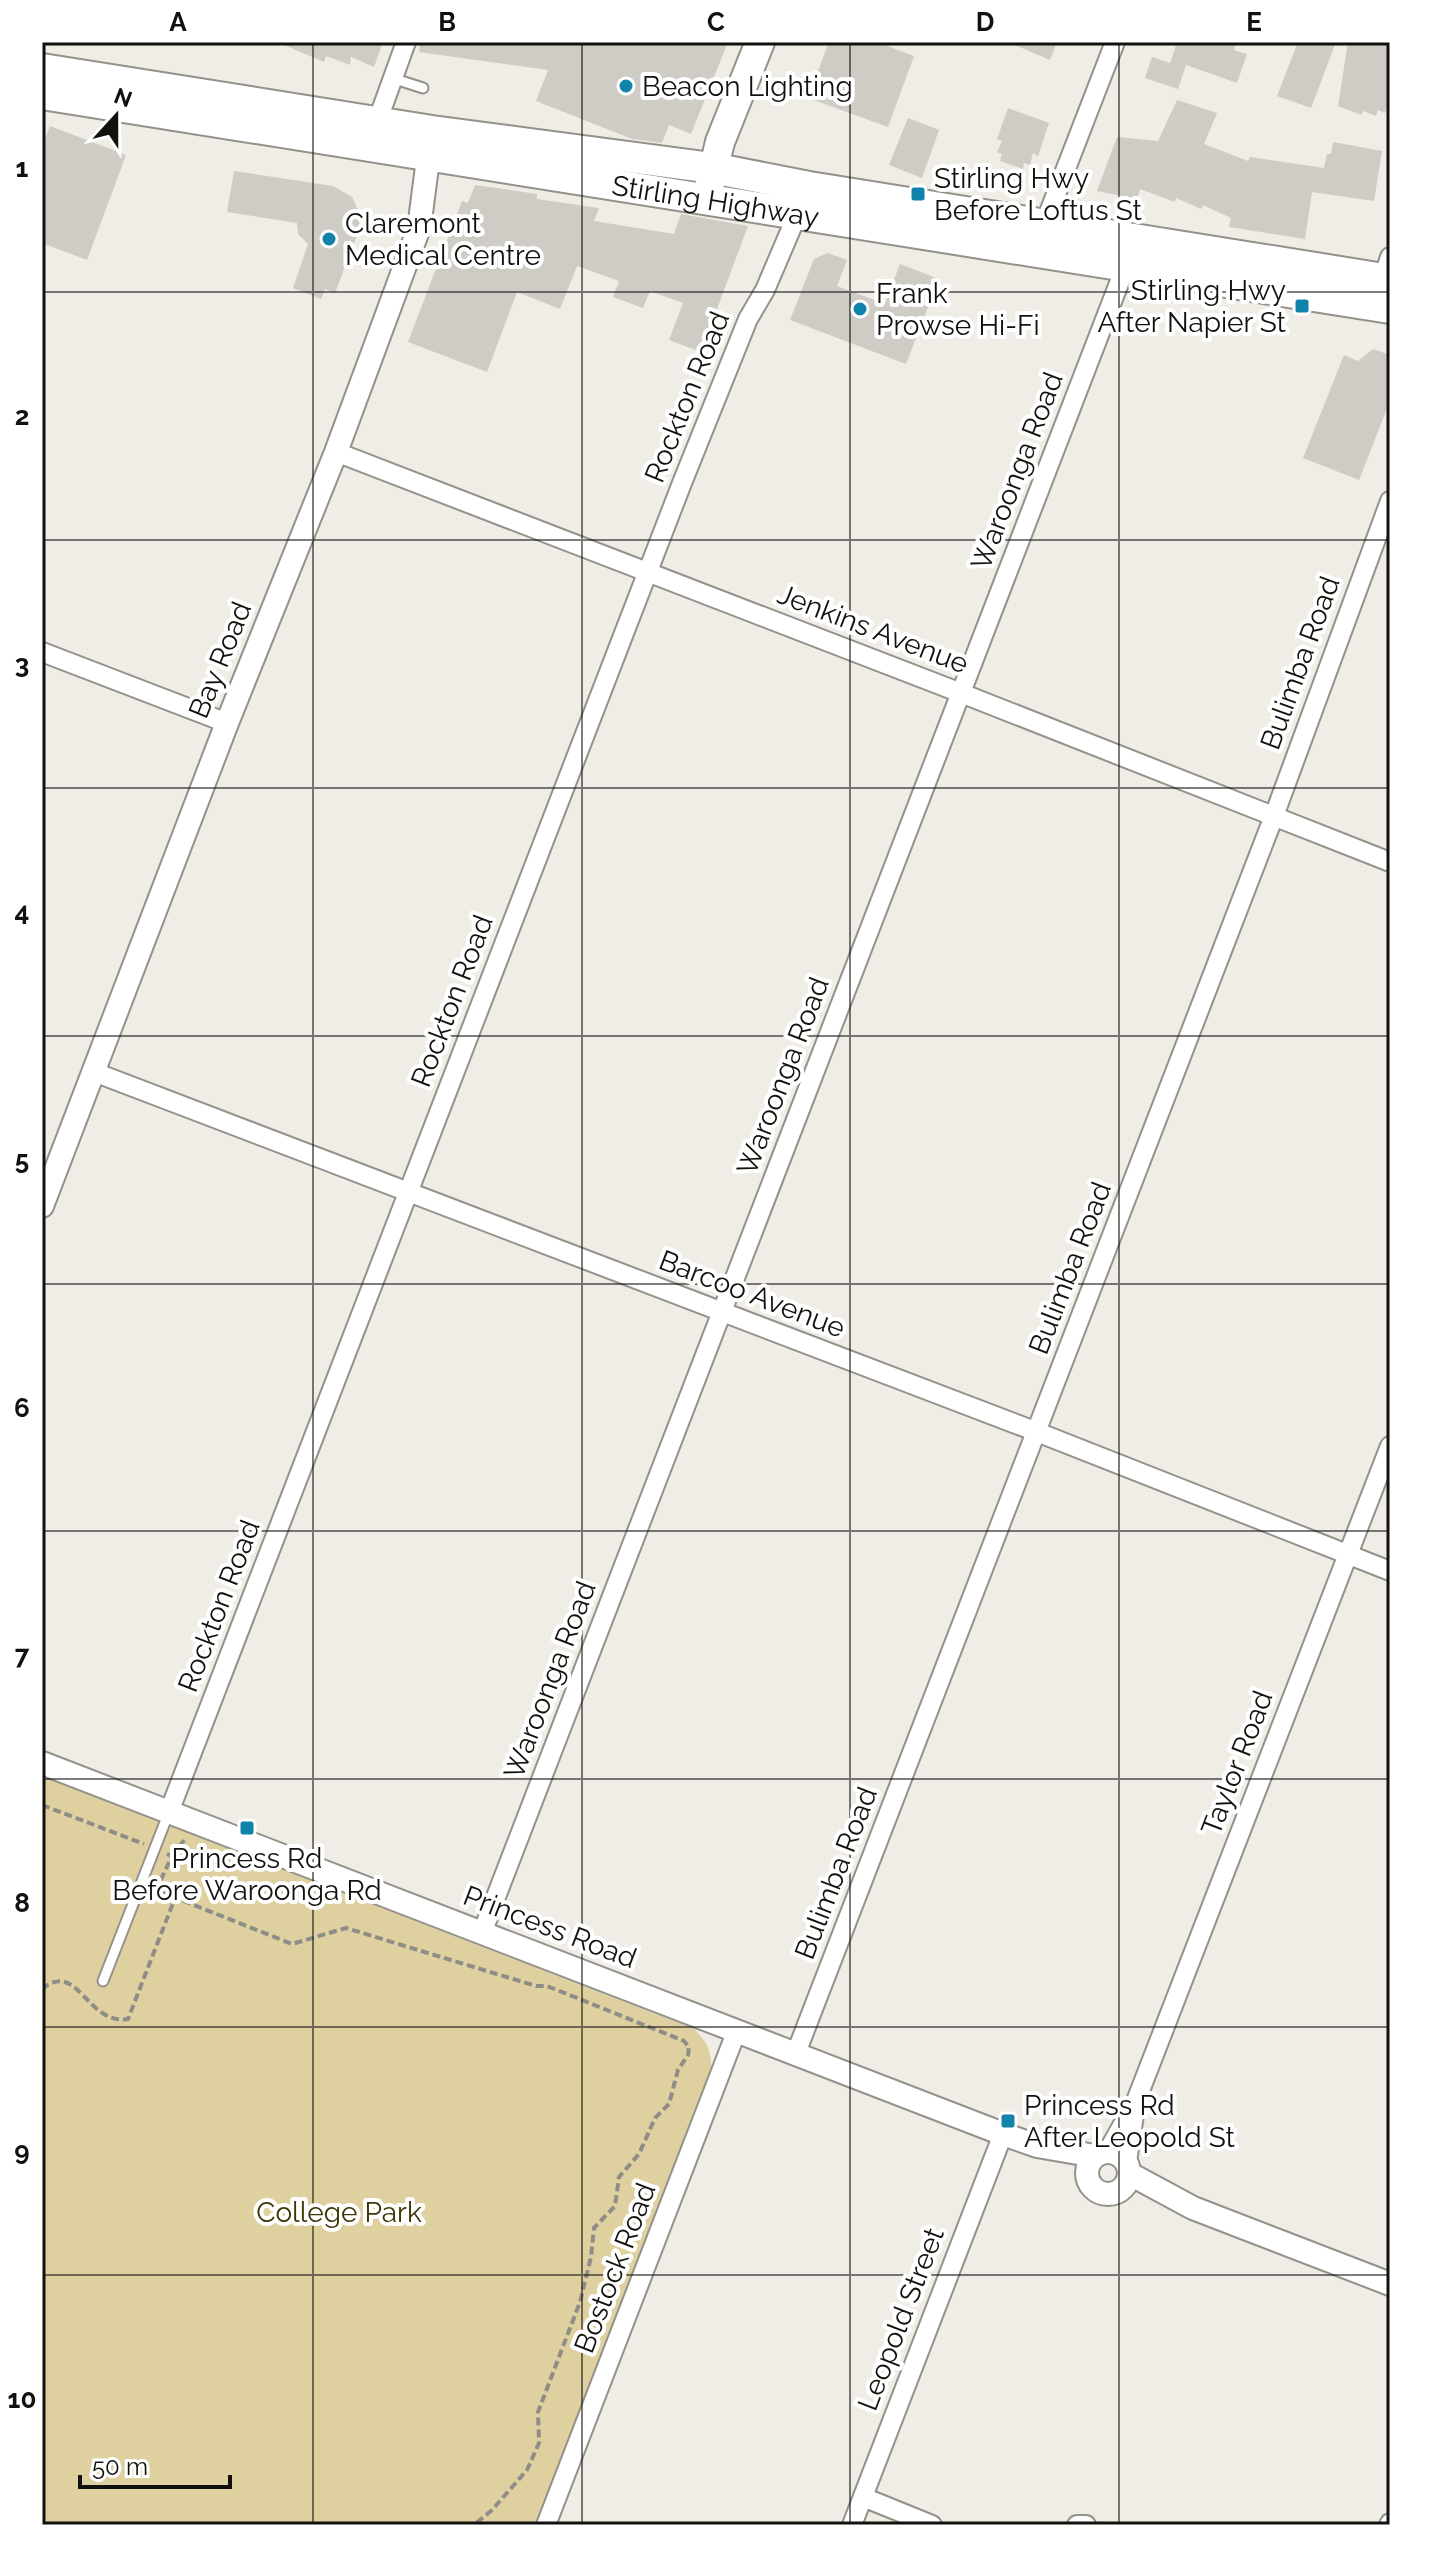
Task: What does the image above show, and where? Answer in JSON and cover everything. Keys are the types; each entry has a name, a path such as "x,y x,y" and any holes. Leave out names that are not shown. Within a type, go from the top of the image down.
{"highway":[{"name":"Stirling Highway","path":"42,69 377,122 430,143 706,200 797,215 1039,238 1386,286"},
{"name":"Stirling Highway","path":"42,94 430,143 712,168 1039,238"}],"main road":[{"path":"706,200 712,168 760,42"}],"street":[{"path":"377,122 406,42"},
{"path":"1039,238 1115,42"},
{"name":"Bay Road","path":"42,1206 227,723 336,452 419,228 430,143"},
{"name":"Rockton Road","path":"169,1812 748,319 765,290 797,215"},
{"name":"Waroonga Road","path":"482,1933 1131,252"},
{"name":"Jenkins Avenue","path":"336,452 1390,862"},
{"name":"Bulimba Road","path":"796,2053 1274,816 1390,501"},
{"path":"42,652 227,723"},
{"name":"Barcoo Avenue","path":"94,1072 1037,1432 1390,1571"},
{"name":"Taylor Road","path":"1111,2168 1390,1446"},
{"name":"Princess Road","path":"42,1763 1003,2134 1111,2168 1193,2208 1390,2284"},
{"name":"Bostock Road","path":"546,2525 737,2030"},
{"name":"Leopold Street","path":"852,2525 1003,2134"},
{"path":"863,2497 932,2525"},
{"path":"1077,2525 1086,2525"}],"lane":[{"path":"392,78 423,88"},
{"path":"103,1981 169,1812"}],"path":[{"path":"42,1805 172,1856"},
{"path":"189,1833 172,1856 156,1890 292,1944 346,1928 354,1929 536,1986 547,1986 684,2041 689,2047 688,2055 678,2070 669,2104 655,2118 639,2154 619,2177 615,2206 594,2228 591,2257 580,2302 538,2412 539,2443 527,2470 492,2510 474,2525"}],"green space":[{"name":"College Park","path":"42,1776 694,2029 703,2039 710,2054 711,2074 535,2525 42,2525"}],"building":[{"path":"277,42 383,42 374,67 351,57 350,65 326,56 324,62"},
{"name":"Beacon Lighting","path":"420,42 728,42 691,134 669,125 662,143 632,139 536,101 548,70 419,52"},
{"path":"829,42 877,42 914,56 888,127 808,98"},
{"path":"1008,42 1057,42 1050,60"},
{"path":"1177,42 1236,42 1234,50 1247,54 1237,83 1186,65 1178,89 1145,78 1152,57 1170,63"},
{"path":"1298,42 1336,42 1311,108 1277,96"},
{"path":"1348,42 1390,42 1390,99 1385,113 1378,110 1376,116 1363,111 1361,115 1338,106"},
{"path":"1177,100 1217,113 1204,144 1248,161 1250,157 1324,168 1333,142 1382,151 1374,201 1312,192 1305,239 1229,227 1231,218 1203,205 1201,209 1176,198 1175,202 1140,189 1137,199 1097,191 1117,137 1158,141"},
{"path":"1008,108 1049,123 1038,156 1033,153 1030,165 1024,163 1023,169 1000,161 1002,154 997,152 1002,141 997,139"},
{"path":"908,118 939,130 922,178 889,165"},
{"path":"50,126 126,155 87,260 42,243 42,147"},
{"name":"Claremont Medical Centre","path":"234,171 333,186 352,197 358,210 360,228 335,293 325,289 321,299 293,288 308,244 298,234 297,223 227,212"},
{"path":"475,185 537,194 537,199 599,208 594,221 674,234 681,214 748,226 701,352 669,340 683,303 650,291 643,308 613,297 619,281 577,266 560,309 517,292 487,372 408,342 462,201 468,203"},
{"path":"828,253 847,260 837,286 885,304 900,264 939,279 906,364 790,320 814,259"},
{"path":"1373,349 1390,355 1390,401 1359,480 1303,458 1344,355 1358,361"}],"place":[{"name":"Beacon Lighting","path":"626,86"},
{"name":"Stirling Hwy Before Loftus St","path":"918,194"},
{"name":"Claremont Medical Centre","path":"329,239"},
{"name":"Stirling Hwy After Napier St","path":"1302,306"},
{"name":"Frank Prowse Hi-Fi","path":"860,309"},
{"name":"Princess Rd Before Waroonga Rd","path":"247,1828"},
{"name":"Princess Rd After Leopold St","path":"1008,2121"}]}
